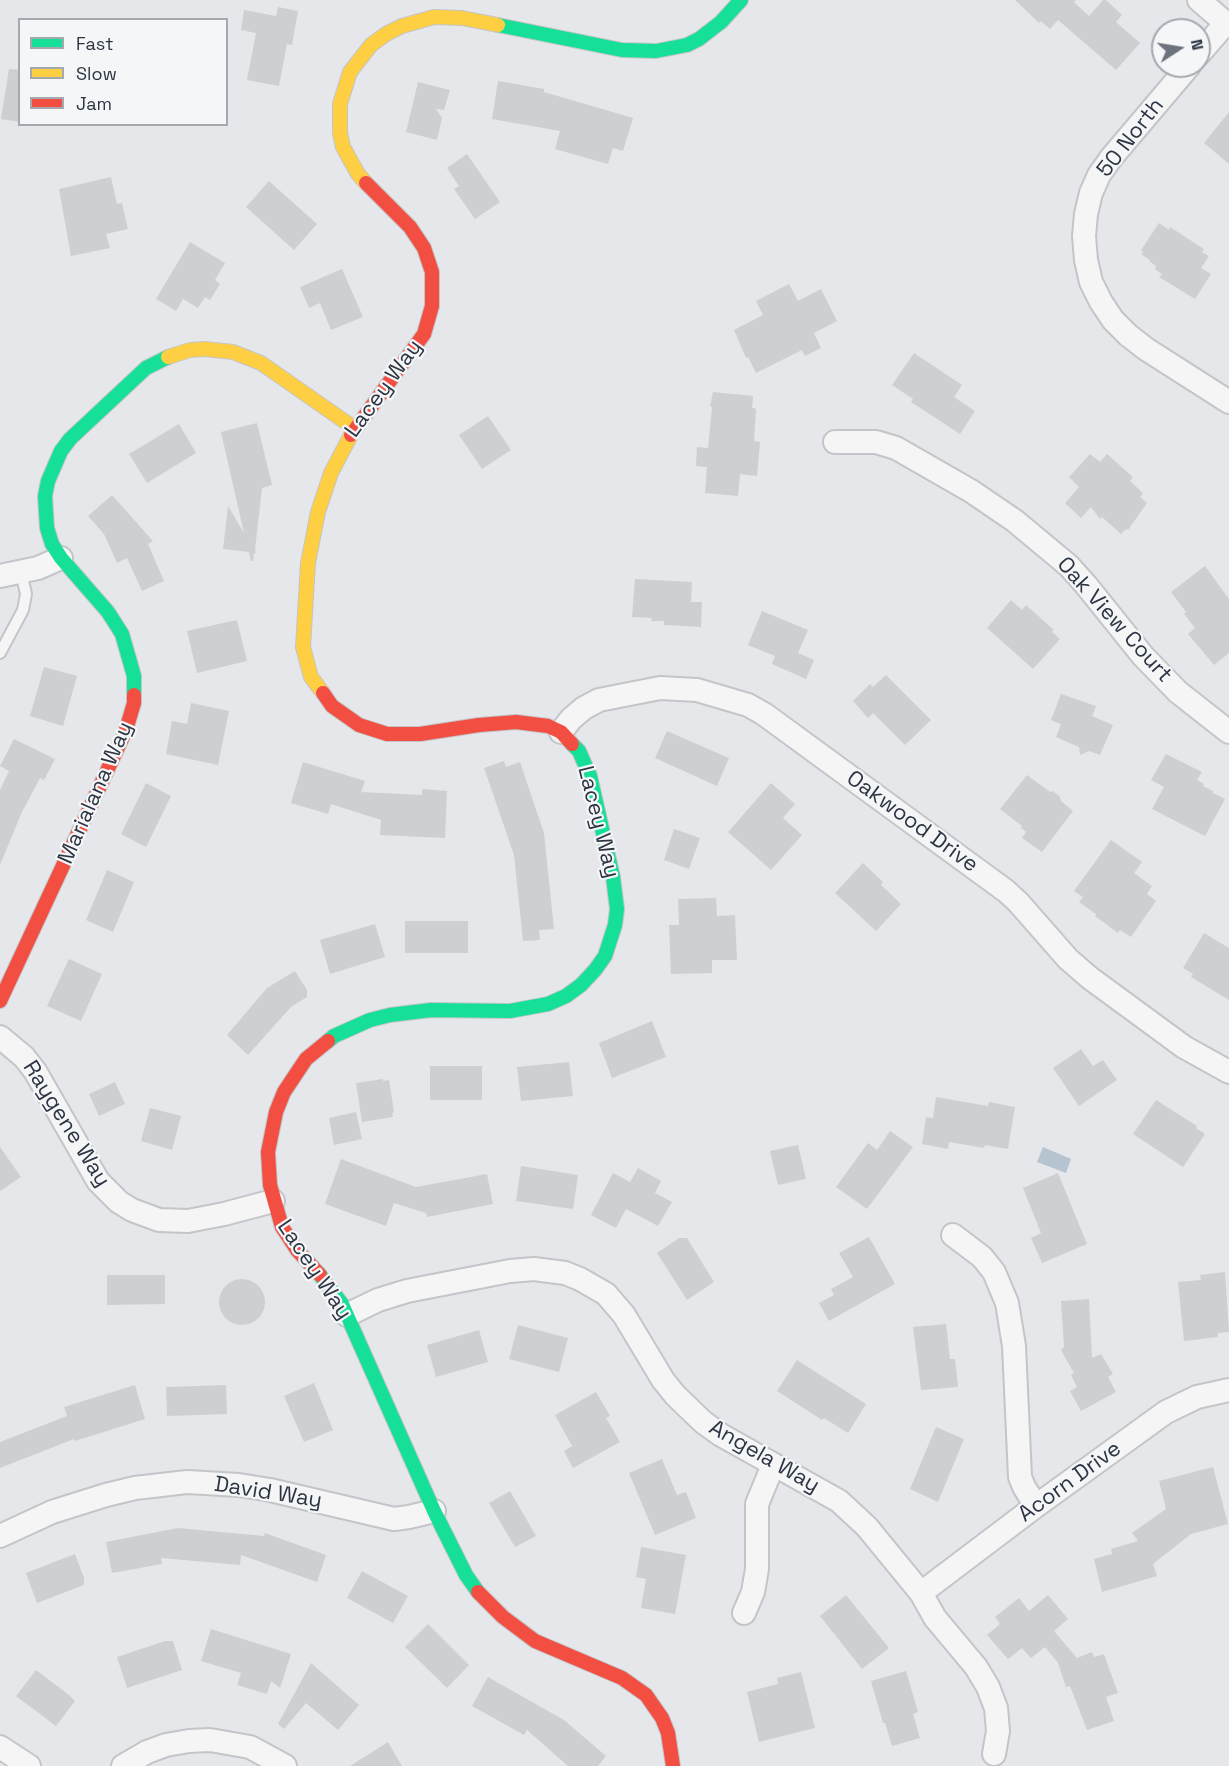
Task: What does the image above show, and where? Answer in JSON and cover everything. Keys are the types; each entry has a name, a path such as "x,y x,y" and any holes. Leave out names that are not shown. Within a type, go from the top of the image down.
{"street":[{"name":"Lacey Way","path":"673,1766 668,1733 662,1719 646,1695 622,1678 556,1652 535,1641 502,1617 475,1589 434,1510 334,1292 282,1227 270,1185 268,1152 276,1112 284,1092 294,1075 319,1047 352,1027 390,1015 431,1010 510,1011 548,1004 566,996 595,970 605,956 615,925 617,909 613,877 590,776 579,751 561,732 548,726 516,722 420,734 387,734 360,725 332,706 311,677 303,647 308,563 324,491 334,464 354,428 424,334 429,320 433,293 428,258 421,242 410,227 358,174 343,147 339,118 344,88 350,72 371,45 386,34 421,20 446,16 622,50 656,51 687,45 721,22 741,0"},
{"path":"1199,0 1227,24 1211,41"},
{"name":"50 North","path":"1179,78 1111,158 1100,175 1086,214 1084,236 1086,260 1091,282 1101,302 1113,320 1128,335 1229,402"},
{"name":"Marialana Way","path":"0,1001 126,730 134,703 133,669 122,634 108,612 61,558 52,544 45,513 45,496 53,466 70,438 132,379 159,360 190,350 233,352 248,357 273,371 354,428"},
{"name":"Oak View Court","path":"835,442 876,442 896,448 971,491 1015,521 1069,566 1143,656 1178,692 1229,732"},
{"path":"11,574 38,568 61,558"},
{"name":"Oakwood Drive","path":"561,732 584,708 599,700 660,688 697,690 748,705 764,714 1006,891 1068,959 1090,978 1184,1047 1229,1072"},
{"name":"Raygene Way","path":"0,1037 24,1057 35,1071 98,1181 119,1202 132,1210 159,1220 188,1221 213,1217 273,1201"},
{"path":"953,1235 982,1257 994,1272 1007,1303 1014,1346 1020,1477 1036,1506"},
{"name":"Angela Way","path":"346,1315 378,1300 406,1291 510,1271 549,1270 572,1276 594,1286 615,1303 663,1380 689,1409 721,1435 822,1491 854,1513 921,1593 935,1618 976,1667 988,1687 996,1708 998,1731 994,1754"},
{"name":"Acorn Drive","path":"921,1593 1166,1412 1197,1397 1229,1390"},
{"path":"744,1613 753,1592 757,1569 757,1504 773,1465"},
{"name":"David Way","path":"0,1536 52,1512 87,1500 135,1488 187,1482 239,1485 270,1490 394,1518 409,1517 434,1510"},
{"path":"123,1766 147,1752 166,1745 210,1740 250,1747 285,1766"},
{"path":"0,1747 29,1766"}],"lane":[{"path":"0,654 23,609 26,594 11,574"}],"water":[{"path":"1043,1147 1071,1159 1066,1173 1037,1162"}],"building":[{"path":"1015,0 1076,0 1074,2 1089,16 1103,0 1106,0 1122,15 1116,22 1140,43 1116,70 1058,20 1050,29 1041,21 1039,23"},
{"path":"278,7 298,11 292,45 287,44 279,86 247,80 256,33 241,30 244,10 276,16"},
{"path":"9,69 18,70 18,122 1,119"},
{"path":"498,81 544,89 544,92 633,118 623,151 613,148 608,164 555,149 560,131 492,119"},
{"path":"418,82 450,90 444,110 436,109 442,118 437,140 406,132"},
{"path":"1229,112 1229,164 1204,143"},
{"path":"467,154 500,202 475,219 454,189 459,186 447,168"},
{"path":"111,177 117,204 122,203 128,229 106,234 110,248 71,256 59,189"},
{"path":"269,181 317,224 294,250 246,207"},
{"path":"1159,223 1169,230 1170,227 1204,249 1202,252 1209,256 1201,268 1211,274 1195,299 1159,277 1162,274 1155,269 1156,266 1141,254 1143,252 1141,250"},
{"path":"190,242 225,263 215,280 220,284 210,300 205,297 198,308 183,299 176,311 156,299"},
{"path":"342,269 363,317 331,330 320,303 309,308 300,287"},
{"path":"789,284 798,301 821,289 837,321 814,333 821,348 805,356 802,350 756,373 748,357 746,358 734,330 763,315 756,301"},
{"path":"914,353 962,385 954,397 975,411 960,434 911,402 913,399 892,385"},
{"path":"713,392 753,396 752,408 756,411 754,441 760,442 757,476 740,474 738,496 705,493 707,467 696,466 697,447 708,448"},
{"path":"488,416 511,450 482,469 459,435"},
{"path":"257,423 272,485 262,488 256,553 251,561 249,552 223,549 228,506 244,533 221,432"},
{"path":"179,424 196,453 147,483 129,454"},
{"path":"1090,454 1100,462 1107,454 1133,477 1130,481 1143,493 1140,497 1147,503 1128,530 1126,529 1121,534 1102,517 1100,519 1091,507 1081,518 1065,503 1079,487 1069,477"},
{"path":"112,495 153,541 148,544 164,581 142,591 127,558 117,563 104,534 88,516"},
{"path":"1205,566 1229,599 1229,653 1214,665 1188,634 1195,628 1171,592"},
{"path":"635,579 692,582 691,602 702,602 701,627 664,625 664,621 651,621 652,618 632,617"},
{"path":"1011,600 1022,610 1026,605 1054,630 1052,632 1060,639 1033,669 987,628"},
{"path":"762,611 808,630 798,653 814,660 806,679 772,664 775,656 748,645"},
{"path":"237,620 247,661 197,673 187,631"},
{"path":"44,667 77,676 63,726 30,716"},
{"path":"886,675 931,720 905,745 873,713 868,718 853,701 870,684 873,687"},
{"path":"1061,694 1096,706 1092,716 1113,725 1100,755 1089,751 1080,755 1079,747 1056,737 1061,724 1051,720"},
{"path":"191,703 229,711 218,765 166,754 172,721 187,724"},
{"path":"667,731 729,758 717,786 655,758"},
{"path":"14,739 55,759 44,780 40,778 21,814 0,865 0,790 9,771 0,766"},
{"path":"1166,754 1202,772 1197,780 1225,799 1205,836 1152,809 1164,787 1151,780"},
{"path":"504,761 506,767 520,762 544,833 554,929 539,930 540,940 523,941 514,855 484,768"},
{"path":"303,762 365,781 361,792 422,795 422,789 447,791 445,838 380,835 381,820 331,804 328,814 291,803"},
{"path":"1027,775 1050,792 1053,791 1073,811 1042,852 1022,838 1026,832 1021,828 1022,826 1000,809"},
{"path":"146,783 171,796 146,847 121,834"},
{"path":"771,783 795,804 783,818 802,835 771,870 728,832"},
{"path":"674,829 700,838 689,869 664,860"},
{"path":"1111,840 1142,862 1134,873 1152,886 1147,894 1156,901 1131,937 1120,930 1118,933 1095,916 1096,914 1079,902 1083,897 1074,891"},
{"path":"863,863 901,904 876,931 835,893"},
{"path":"107,870 134,882 113,932 86,920"},
{"path":"716,898 717,916 735,915 737,960 712,960 712,973 671,974 669,925 679,925 678,899"},
{"path":"405,921 468,921 468,953 405,953"},
{"path":"375,924 385,957 330,974 320,940"},
{"path":"1204,933 1229,948 1229,1000 1191,977 1193,974 1183,968"},
{"path":"69,959 102,974 81,1021 47,1006"},
{"path":"295,971 307,990 307,997 291,1007 248,1055 227,1035 267,988"},
{"path":"652,1021 666,1057 612,1078 599,1043"},
{"path":"1081,1049 1093,1066 1103,1060 1117,1080 1079,1106 1053,1068"},
{"path":"569,1062 573,1096 521,1101 517,1067"},
{"path":"430,1066 482,1066 482,1100 430,1100"},
{"path":"383,1079 383,1081 389,1080 393,1117 362,1122 356,1083"},
{"path":"115,1082 125,1104 99,1116 89,1094"},
{"path":"936,1097 988,1106 989,1102 1015,1107 1008,1149 985,1145 984,1148 949,1142 948,1149 922,1144 926,1117 933,1118"},
{"path":"1156,1100 1197,1126 1196,1128 1205,1134 1183,1167 1133,1134"},
{"path":"150,1108 181,1116 172,1150 141,1141"},
{"path":"356,1112 362,1139 334,1145 329,1118"},
{"path":"890,1131 913,1147 867,1209 836,1187 868,1143 877,1150"},
{"path":"798,1145 806,1179 778,1185 770,1151"},
{"path":"0,1147 21,1177 0,1191"},
{"path":"341,1159 416,1187 487,1174 493,1204 427,1217 426,1213 394,1203 386,1226 325,1204"},
{"path":"521,1166 578,1175 573,1209 516,1201"},
{"path":"638,1168 661,1181 655,1193 672,1202 658,1226 626,1209 616,1228 591,1215 613,1173 630,1182"},
{"path":"1058,1173 1087,1244 1042,1263 1031,1238 1041,1233 1023,1188"},
{"path":"869,1237 895,1284 829,1321 819,1303 834,1295 831,1289 853,1277 839,1253"},
{"path":"679,1238 687,1238 714,1282 687,1300 657,1253"},
{"path":"1225,1272 1229,1332 1218,1333 1218,1337 1184,1341 1178,1282 1201,1280 1200,1275"},
{"path":"107,1275 165,1275 165,1304 107,1305"},
{"path":"242,1279 251,1280 259,1285 264,1293 264,1311 259,1319 251,1324 242,1325 233,1324 225,1319 220,1311 219,1302 220,1293 225,1285 233,1280"},
{"path":"1089,1299 1092,1358 1101,1354 1113,1374 1108,1377 1116,1392 1081,1411 1070,1391 1077,1387 1071,1375 1074,1373 1061,1350 1064,1347 1061,1301"},
{"path":"946,1324 950,1359 955,1359 958,1387 921,1390 913,1327"},
{"path":"518,1325 568,1338 559,1372 509,1359"},
{"path":"479,1330 488,1362 436,1377 427,1345"},
{"path":"797,1360 866,1404 848,1433 824,1418 822,1420 777,1391"},
{"path":"314,1383 333,1430 304,1442 284,1396"},
{"path":"135,1385 145,1419 75,1441 74,1439 0,1468 0,1442 67,1416 64,1407"},
{"path":"226,1385 227,1414 167,1416 166,1387"},
{"path":"596,1392 610,1416 606,1418 620,1442 573,1468 564,1451 572,1446 555,1415"},
{"path":"936,1427 964,1439 938,1502 910,1489"},
{"path":"662,1459 677,1495 686,1492 696,1518 655,1535 629,1473"},
{"path":"1213,1467 1228,1524 1191,1534 1153,1564 1157,1576 1102,1592 1094,1559 1112,1554 1111,1549 1138,1541 1132,1533 1166,1509 1159,1481"},
{"path":"510,1491 536,1536 515,1547 489,1503"},
{"path":"178,1528 264,1536 265,1533 326,1555 317,1582 241,1555 240,1565 161,1558 162,1564 112,1573 106,1542"},
{"path":"641,1547 686,1555 675,1614 641,1608 646,1579 636,1577"},
{"path":"75,1554 84,1578 84,1585 37,1603 26,1573"},
{"path":"362,1571 408,1596 393,1623 347,1598"},
{"path":"846,1595 889,1648 862,1669 820,1616"},
{"path":"1048,1595 1068,1619 1054,1631 1077,1658 1092,1652 1094,1657 1104,1654 1118,1693 1106,1697 1114,1721 1087,1730 1070,1686 1066,1687 1058,1663 1045,1647 1031,1658 1022,1648 1008,1659 987,1635 1000,1624 995,1617 1019,1598 1029,1611"},
{"path":"428,1624 469,1665 447,1688 405,1647"},
{"path":"211,1629 291,1654 280,1688 271,1681 267,1694 237,1685 241,1673 201,1661"},
{"path":"165,1641 173,1641 182,1670 127,1688 117,1657"},
{"path":"311,1663 359,1705 338,1730 306,1703 284,1729 278,1724"},
{"path":"36,1670 75,1701 56,1726 16,1696"},
{"path":"906,1671 918,1712 913,1714 920,1738 892,1746 871,1681"},
{"path":"801,1672 815,1728 759,1742 747,1692 778,1684 777,1678"},
{"path":"488,1677 564,1720 606,1756 598,1766 568,1766 527,1730 524,1735 472,1706"},
{"path":"388,1742 402,1766 350,1766"}],"traffic: fast":[{"path":"498,25 622,50 656,51 687,45 699,39 721,22 741,0"},
{"path":"134,695 134,676 122,634 108,612 61,558 52,544 47,528 45,496 48,481 61,451 70,439 146,368 168,357"},
{"path":"328,1041 370,1020 390,1015 431,1010 510,1011 548,1004 566,996 581,985 595,970 605,956 615,925 617,909 613,877 590,776 579,751 572,744"},
{"path":"320,1275 342,1304 434,1511 466,1575 478,1592"}],"traffic: slow":[{"path":"366,183 358,174 343,147 340,133 340,104 350,72 371,45 402,26 434,17 462,18 498,25"},
{"path":"168,357 190,350 233,352 261,363 354,428"},
{"path":"323,693 311,677 303,647 308,563 318,512 331,473 351,435"}],"traffic: jam":[{"path":"351,435 424,334 432,306 432,272 424,248 410,227 366,183"},
{"path":"323,693 332,706 359,725 387,734 420,734 516,722 548,726 561,732 572,744"},
{"path":"0,1001 126,730 134,695"},
{"path":"320,1275 297,1250 282,1227 270,1185 268,1152 276,1112 284,1092 306,1059 328,1041"},
{"path":"478,1592 503,1617 535,1641 622,1678 646,1695 662,1718 668,1733 673,1766"}]}
